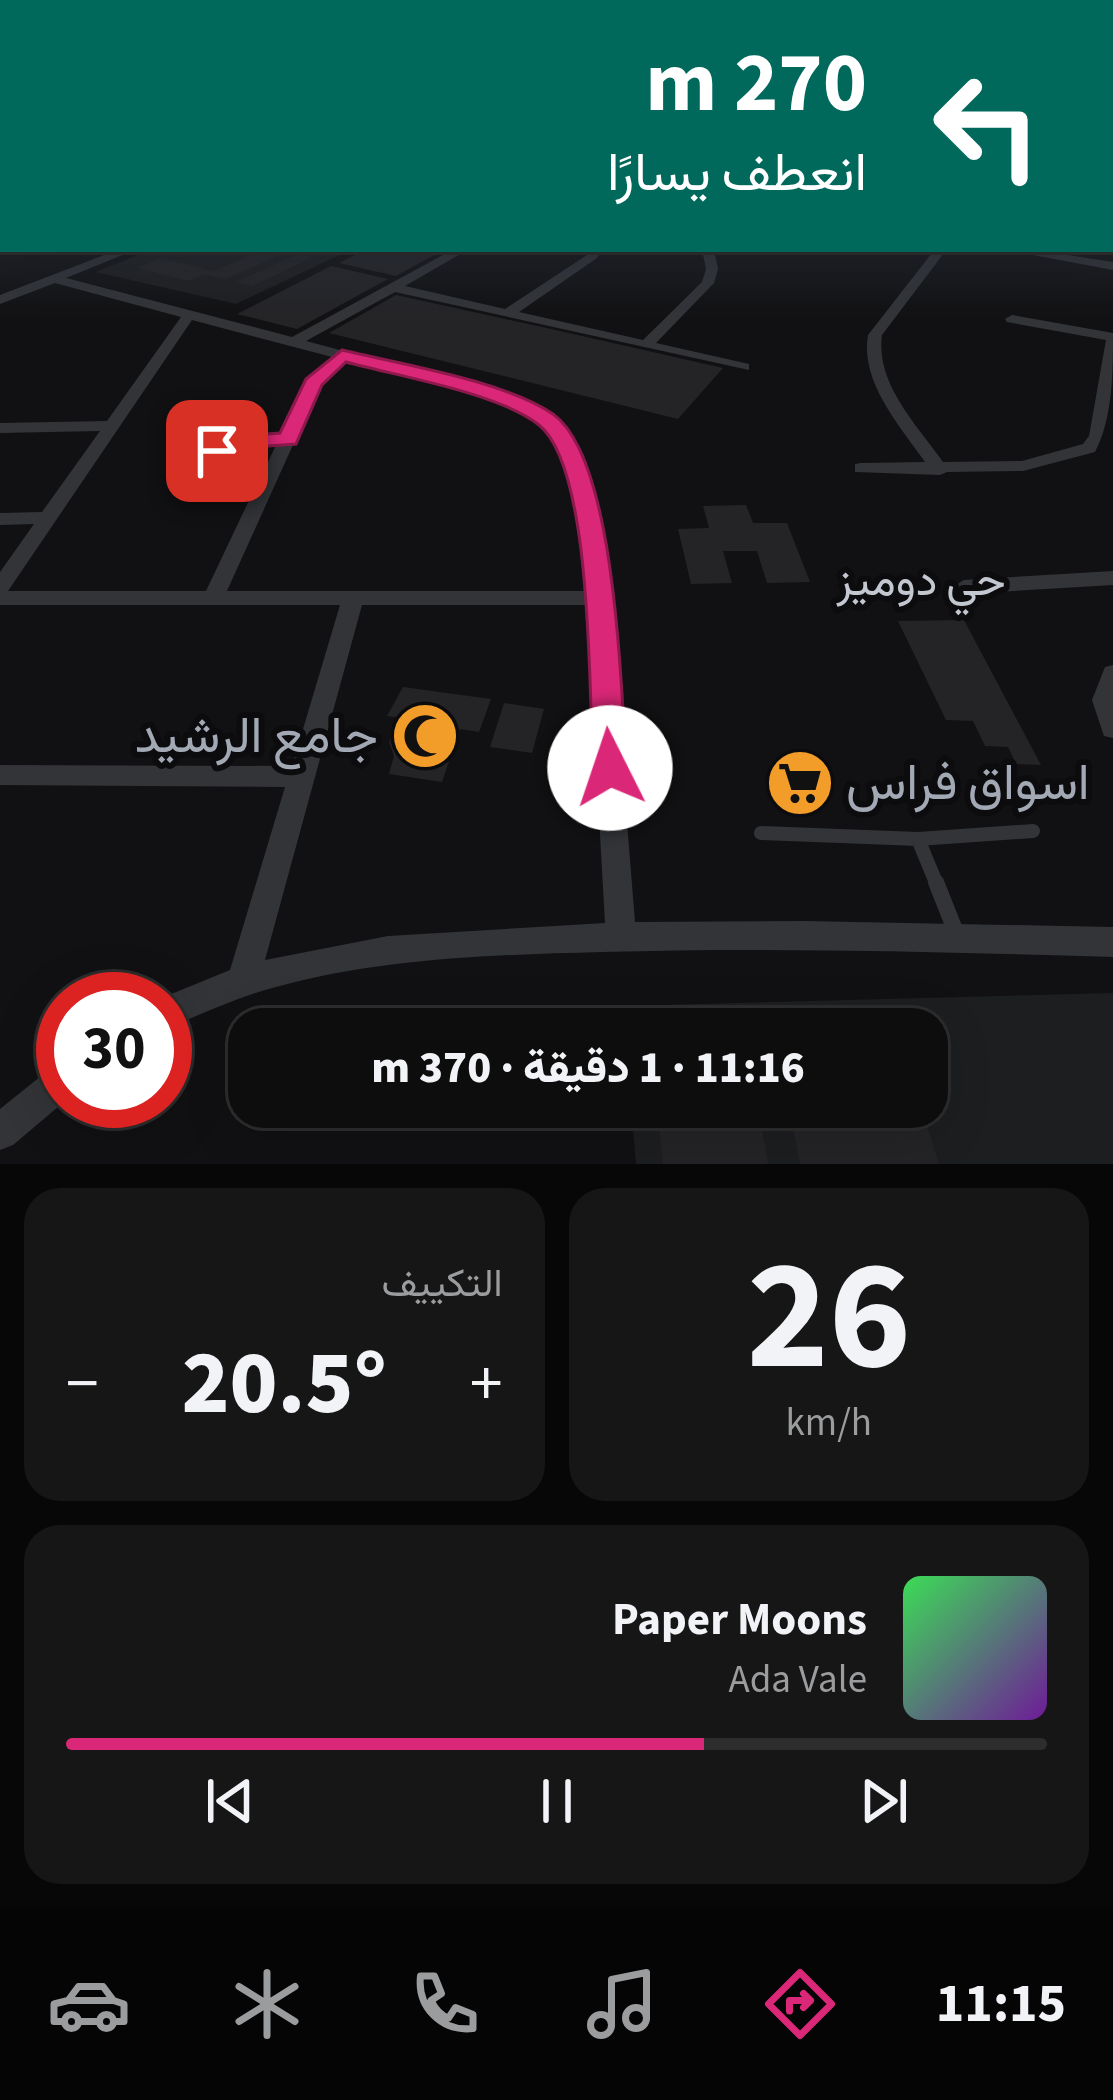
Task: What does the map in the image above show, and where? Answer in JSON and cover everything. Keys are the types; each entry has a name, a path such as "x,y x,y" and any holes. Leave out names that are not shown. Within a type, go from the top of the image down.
{"street":[{"path":"0,300 123,252"},
{"path":"292,343 457,252"},
{"path":"646,344 708,283 712,269 709,252"},
{"path":"939,252 875,335 870,352 878,377 940,470"},
{"path":"1027,252 1113,264"},
{"path":"508,313 593,255"},
{"path":"55,279 500,398 529,409 568,442 578,465 598,598 621,937"},
{"path":"391,287 744,367"},
{"path":"0,587 189,315"},
{"path":"861,468 1023,466 1089,448 1096,436 1113,338 1012,319"},
{"path":"214,597 314,383 342,356"},
{"path":"0,428 112,426"},
{"path":"266,486 228,488 202,482 203,466 236,442 288,439"},
{"path":"0,519 48,518"},
{"path":"964,587 1113,578"},
{"path":"0,598 598,598"},
{"path":"244,978 353,598"},
{"path":"1113,674 1104,700 1113,729"},
{"path":"0,775 304,777"},
{"path":"192,1000 244,978 426,946 769,933 1113,942"},
{"path":"0,1132 36,1102"}],"lane":[{"path":"761,833 918,839 1033,831"},
{"path":"918,839 958,938"}],"shaded area":[{"path":"146,252 346,252 236,304 96,272"},
{"path":"1113,993 1113,1164 636,1164 633,1128 948,1128 948,1008 623,1006"}],"building":[{"path":"257,252 287,252 226,279 205,274 189,281 136,268 161,258 214,271"},
{"path":"361,252 440,252 396,276 339,263"},
{"path":"298,254 313,257 253,286 236,282"},
{"path":"331,266 388,279 297,329 237,314"},
{"path":"396,295 723,368 678,419 329,333"},
{"path":"746,505 753,523 787,523 810,582 767,583 757,551 723,551 732,583 691,584 678,529 709,528 703,506"},
{"path":"964,620 1041,765 1016,764 1008,747 985,746 973,721 946,720 898,621"},
{"name":"جامع الرشيد","path":"403,687 491,699 479,732 460,729 442,782 389,774 394,756 389,742 404,718 387,716"},
{"path":"504,703 544,709 532,753 490,747"},
{"path":"659,1128 762,1128 768,1164 663,1164"},
{"path":"793,1128 928,1128 939,1164 800,1164"}],"place":[{"name":"جامع الرشيد","path":"425,736"},
{"name":"اسواق فراس","path":"800,783"}],"district":[{"name":"حي دوميز","path":"921,581"}],"route":[{"path":"217,451 236,442 288,439 314,383 342,356 485,393 544,418 568,442 582,480 598,598 610,768"}]}
